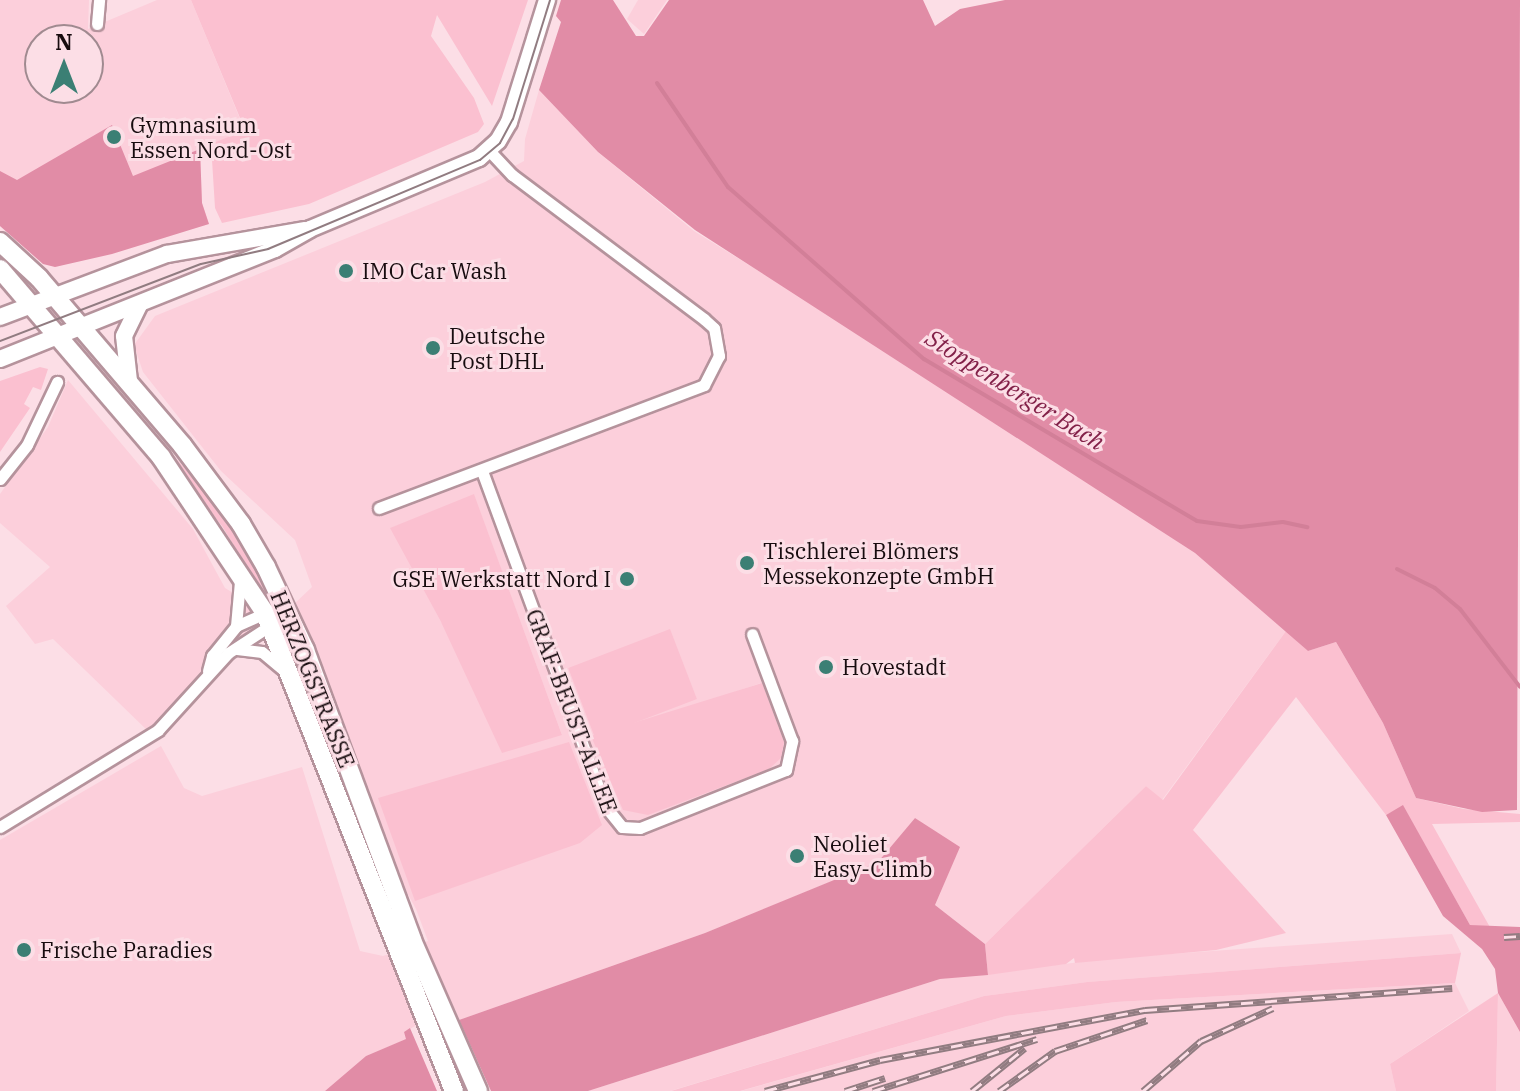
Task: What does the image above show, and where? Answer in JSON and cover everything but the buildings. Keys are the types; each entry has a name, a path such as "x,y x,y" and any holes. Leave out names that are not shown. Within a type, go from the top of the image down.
{"main road":[{"path":"0,359 53,328 139,305 465,165 489,150 509,122 547,0"},
{"path":"0,317 176,252 310,229"},
{"name":"HERZOGSTRASSE","path":"0,242 56,297 129,381 241,524 287,607 454,1091"},
{"name":"HERZOGSTRASSE","path":"0,269 35,305 161,457 238,569 268,619 403,942 478,1091"},
{"path":"129,381 124,336 139,305"}],"street":[{"path":"97,24 99,0"},
{"path":"379,508 704,385 719,356 714,328 704,319 512,175 489,150"},
{"path":"0,479 27,445 57,382"},
{"name":"GRAF-BEUST-ALLEE","path":"482,471 605,806 622,827 650,824 786,770 792,741 752,634"},
{"path":"206,679 212,656 236,626 241,591 238,569"},
{"path":"2,821 158,730 268,619 287,607"},
{"path":"236,626 268,619"},
{"path":"237,649 256,650 275,661 294,703 308,715"}],"shaded area":[{"name":"Gymnasium Essen Nord-Ost","path":"0,0 89,0 88,24 24,24 24,104 104,104 104,24 100,24 157,0 191,0 245,131 200,149 202,203 209,224 55,267 0,226"},
{"path":"191,0 528,0 492,106 437,15 431,36 474,98 484,124 478,132 309,204 222,223 215,208 211,144 245,130"},
{"path":"561,0 613,0 636,36 644,36 669,0 923,0 935,26 960,9 1005,0 1520,0 1517,810 1482,812 1416,798 1383,723 1336,642 1308,651 1195,553 695,230 598,152 539,90 561,22 556,16"},
{"path":"638,0 667,0 644,34 627,19"},
{"path":"539,90 599,153 694,231 919,370 1195,553 1286,631 1162,800 1146,786 985,944 935,905 959,848 915,818 879,862 705,933 459,1020 455,1009 423,1022 404,1032 407,1039 366,1056 325,1091 0,1091 0,840 161,746 184,788 202,796 302,767 360,951 383,956 428,941 416,909 309,714 272,625 312,587 295,540 221,471 143,372 134,345 155,316 485,182 524,161 525,139","holes":["474,495 562,735 441,622 391,528","761,683 623,810 702,703"]},
{"path":"112,125 133,176 200,149 202,203 209,224 112,254 55,267 43,264 0,226 0,171 17,180"},
{"path":"89,355 218,508 266,585 266,599 222,526 85,358"},
{"path":"40,367 48,369 41,390 33,387 24,404 30,408 0,452 0,381"},
{"path":"68,380 193,529 225,588 264,612 270,624 242,641 150,733 53,639 35,644 6,606 50,567 0,523 0,494 48,427"},
{"path":"474,494 562,735 502,753 441,622 390,528"},
{"path":"670,629 697,699 595,738 568,668"},
{"path":"1286,631 1308,651 1336,642 1383,723 1416,798 1464,809 1520,814 1520,822 1432,824 1491,929 1470,925 1403,806 1386,815 1296,697 1193,830 1286,933 1216,950 1075,963 1074,958 1066,964 988,975 985,944 1146,786 1163,800"},
{"path":"762,683 784,742 781,758 769,769 648,815 623,810 591,736"},
{"path":"569,742 602,825 580,843 415,901 378,798"},
{"path":"1403,805 1470,925 1520,927 1520,1032 1498,993 1495,969 1482,949 1443,916 1386,815"},
{"path":"915,818 960,847 935,905 985,944 988,975 940,979 588,1091 491,1091 459,1020 705,933 878,862"},
{"path":"1452,934 1461,953 1087,982 984,996 670,1091 588,1091 940,979 1114,958"},
{"path":"1461,953 1455,983 1116,1002 1006,1016 740,1091 671,1091 984,996 1087,982"},
{"path":"1455,983 1469,1011 1390,1064 1396,1091 741,1091 1006,1016 1116,1002"},
{"path":"1498,993 1520,1032 1520,1091 1496,1091"},
{"path":"1498,993 1496,1091 1396,1091 1390,1064"},
{"path":"410,1028 437,1091 325,1091 366,1056 406,1039 404,1032"}],"waterway":[{"name":"Stoppenberger Bach","path":"657,83 728,187 924,359 1197,521 1241,527 1283,522 1307,527"},
{"name":"Stoppenberger Bach","path":"1397,569 1435,588 1460,609 1520,687"}],"tram line":[{"path":"0,341 201,264 268,249 480,160 500,143 513,119 550,0"}],"railway":[{"path":"1504,937 1520,936"},
{"path":"765,1091 880,1060 1145,1010 1452,988"},
{"path":"1143,1091 1201,1041 1273,1008"},
{"path":"999,1091 1055,1051 1147,1020"},
{"path":"873,1091 1037,1039"},
{"path":"972,1091 1025,1048"},
{"path":"845,1091 885,1078"}],"place":[{"name":"Gymnasium Essen Nord-Ost","path":"114,137"},
{"name":"IMO Car Wash","path":"346,271"},
{"name":"Deutsche Post DHL","path":"433,348"},
{"name":"Tischlerei Blömers Messekonzepte GmbH","path":"747,563"},
{"name":"GSE Werkstatt Nord I","path":"627,579"},
{"name":"Hovestadt","path":"826,667"},
{"name":"Neoliet Easy-Climb","path":"797,856"},
{"name":"Frische Paradies","path":"24,950"}]}
